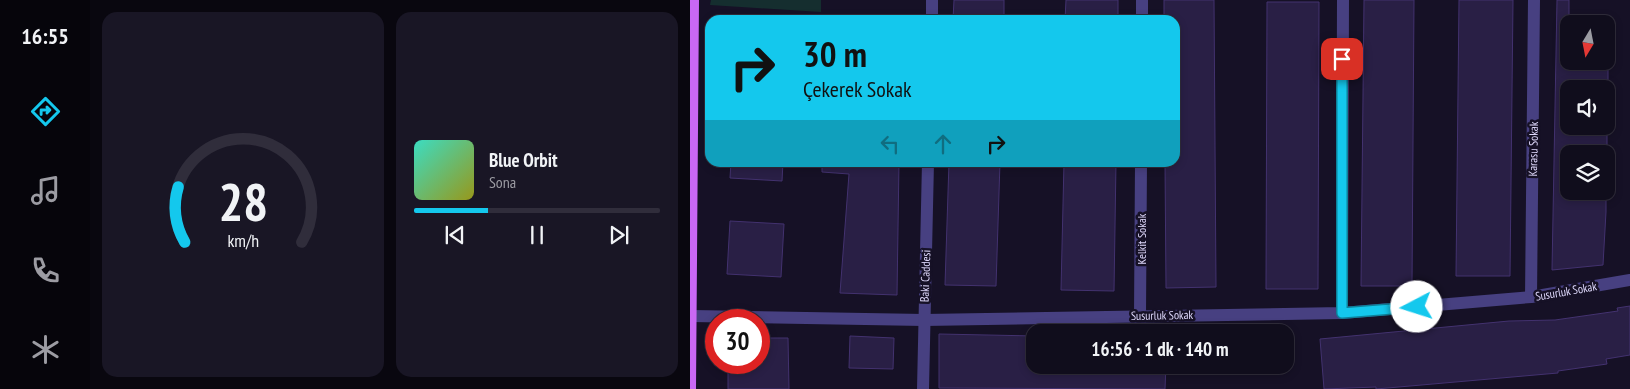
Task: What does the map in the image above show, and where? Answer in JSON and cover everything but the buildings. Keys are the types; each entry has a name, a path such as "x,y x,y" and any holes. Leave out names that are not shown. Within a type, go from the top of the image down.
{"main road":[{"path":"690,389 693,0"}],"street":[{"path":"932,0 932,15"},
{"path":"1142,0 1142,15"},
{"path":"1342,313 1343,0"},
{"name":"Karasu Sokak","path":"1531,297 1534,0"},
{"name":"Baki Caddesi","path":"923,389 928,167"},
{"name":"Kelkit Sokak","path":"1140,315 1141,167"},
{"name":"Susurluk Sokak","path":"692,316 924,320 1342,313 1531,297 1630,280"}],"green space":[{"path":"711,0 821,0 821,12 710,5"}],"route":[{"path":"1342,59 1342,313 1417,307"}]}
